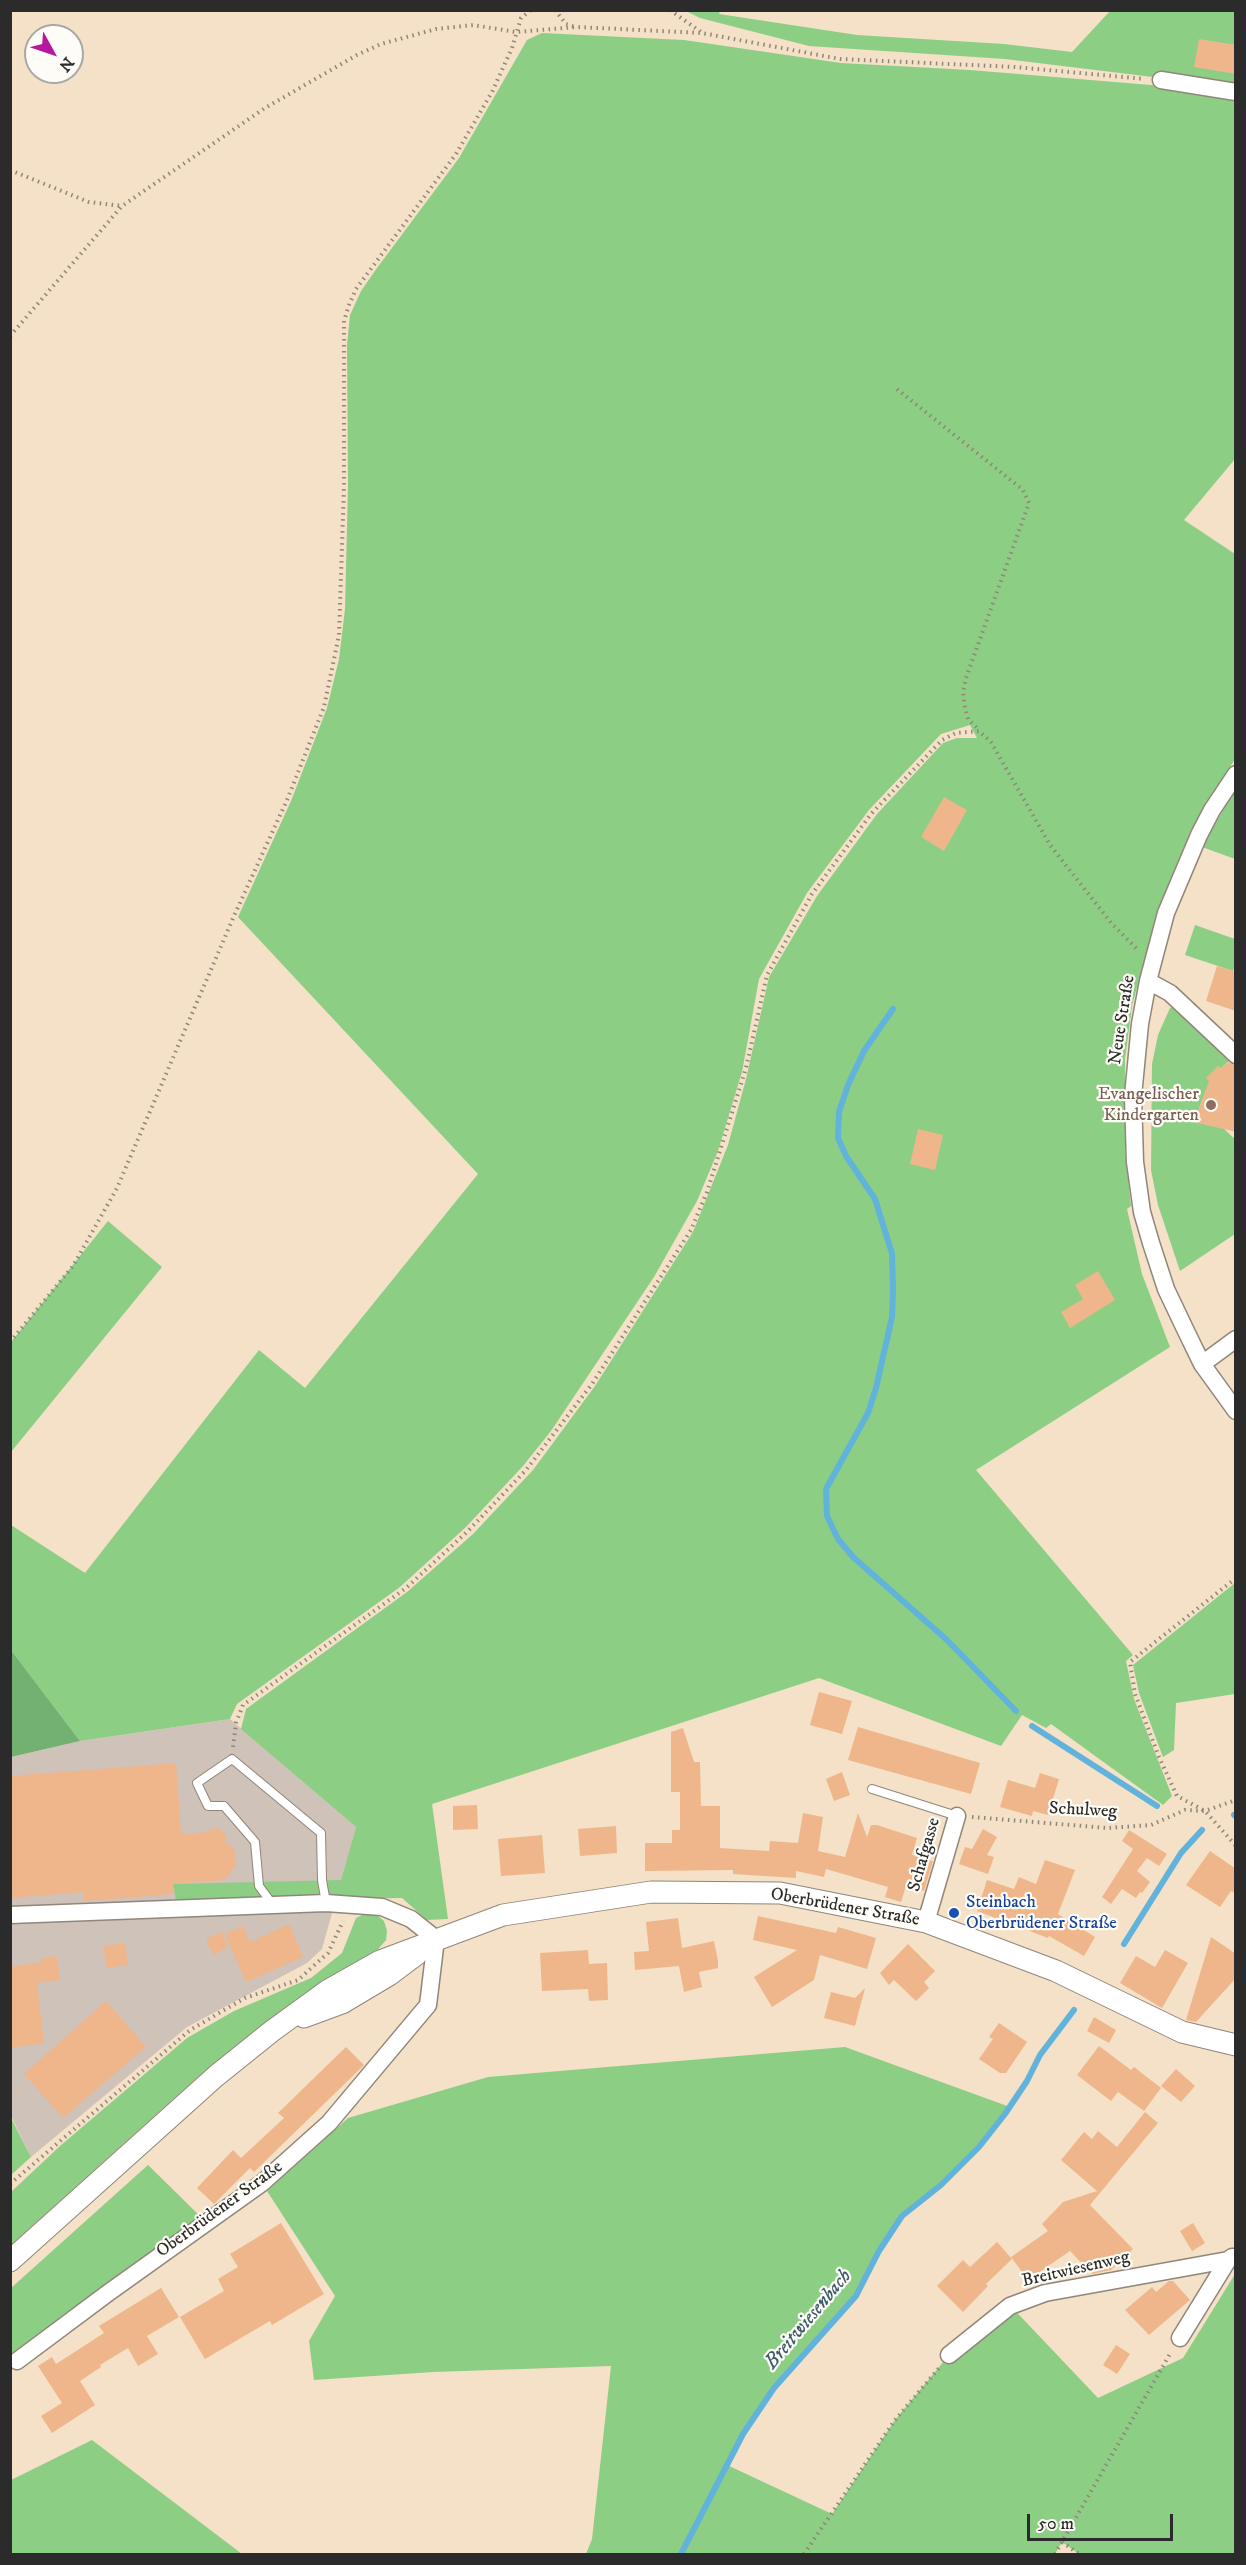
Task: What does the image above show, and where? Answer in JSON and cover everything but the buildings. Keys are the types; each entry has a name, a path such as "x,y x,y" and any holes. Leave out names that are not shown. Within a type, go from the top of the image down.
{"street":[{"path":"1161,80 1236,92"},
{"name":"Neue Straße","path":"1236,774 1199,835 1166,913 1148,981 1140,1024 1133,1096 1135,1162 1142,1212 1166,1289 1202,1364 1236,1411"},
{"path":"1148,981 1170,993 1236,1055"},
{"path":"1202,1364 1236,1339"},
{"name":"Schafgasse","path":"926,1922 957,1815"},
{"name":"Oberbrüdener Straße","path":"10,2261 200,2090 278,2026 342,2003 389,1976 436,1939 504,1914 651,1892 780,1893 926,1922 1056,1971 1182,2032 1236,2045"},
{"path":"10,1915 326,1903 382,1907 411,1919 436,1939"},
{"name":"Oberbrüdener Straße","path":"17,2361 262,2183 329,2123 428,2005 436,1939"},
{"path":"1180,2338 1232,2257"},
{"name":"Breitwiesenweg","path":"949,2355 1010,2306 1045,2293 1232,2257"}],"lane":[{"path":"273,1905 259,1886 255,1842 224,1806 208,1806 197,1783 232,1759 321,1833 322,1880 326,1903"},
{"name":"Schafgasse","path":"872,1789 957,1815"}],"path":[{"path":"10,1342 73,1266 117,1188 234,916 287,800 324,707 339,635 344,487 344,321 356,289 456,154 492,92 512,48 522,18 531,10"},
{"path":"555,10 566,24 577,27"},
{"path":"670,10 702,33"},
{"path":"10,336 122,206 265,108 381,44 436,29 473,25 516,32 577,27 702,33 840,59 1016,67 1161,80"},
{"path":"10,170 89,202 122,206"},
{"path":"897,388 1023,490 1029,503 966,678 963,693 968,719 1000,756 1050,845 1112,924 1144,957 1153,961"},
{"path":"232,1759 236,1723 243,1705 413,1581 468,1531 519,1477 568,1417 691,1230 707,1192 746,1068 767,975 812,894 871,814 942,740 956,733 979,730"},
{"path":"1236,1578 1130,1662 1136,1694 1177,1796 1205,1811 1236,1846"},
{"name":"Schulweg","path":"957,1815 1108,1828 1151,1825 1185,1810 1205,1811 1236,1800"},
{"path":"10,2184 190,2030 245,1998 298,1980 328,1953 349,1905"},
{"path":"1055,2554 1180,2338"},
{"path":"804,2554 896,2420 949,2355"},
{"path":"1062,2542 1079,2554"}],"shaded area":[{"path":"230,1719 356,1827 322,1949 307,1963 187,2027 31,2157 11,2116 11,1757 80,1741"}],"green space":[{"path":"686,11 720,11 719,14 857,35 1004,44 1072,52 1110,11 1235,11 1235,87 1005,59 809,46 700,18"},
{"path":"542,33 684,40 841,63 970,70 1163,86 1235,100 1235,459 1184,520 1235,554 1235,759 1191,830 1157,912 1132,1006 1125,1059 1125,1150 1131,1206 1127,1209 1142,1274 1170,1347 976,1470 1133,1655 1126,1661 1134,1699 1172,1796 1163,1805 1051,1724 1046,1728 1022,1715 1001,1746 819,1678 432,1804 448,1919 427,1920 402,1898 176,1901 173,1884 341,1880 356,1827 241,1729 246,1709 407,1592 473,1534 533,1470 595,1386 693,1232 728,1145 746,1079 769,977 817,896 877,814 943,743 957,738 977,738 970,725 941,734 869,810 807,893 759,979 742,1072 718,1151 697,1201 654,1277 551,1431 523,1466 466,1527 400,1587 237,1704 230,1719 80,1741 11,1650 11,1525 85,1573 259,1350 305,1388 478,1174 238,917 291,801 327,708 339,659 345,609 348,485 347,345 350,315 361,291 459,158 527,40"},
{"path":"1235,789 1235,859 1202,847"},
{"path":"1195,925 1235,939 1233,971 1185,955"},
{"path":"1174,1007 1230,1060 1220,1069 1218,1066 1194,1122 1223,1128 1236,1140 1235,1234 1180,1271 1158,1205 1151,1170 1152,1064 1158,1035 1170,1008"},
{"path":"108,1221 162,1267 11,1452 11,1342"},
{"path":"1235,1583 1235,1694 1176,1703 1174,1750 1163,1757 1139,1693 1133,1665"},
{"path":"11,1650 80,1741 11,1757"},
{"path":"362,1915 377,1915 384,1921 387,1931 386,1940 368,1961 271,2018 199,2076 11,2245 11,2192 60,2146 187,2038 234,2011 311,1978 342,1953 356,1918"},
{"path":"845,2047 1010,2107 979,2147 941,2185 902,2216 878,2251 856,2296 774,2388 743,2433 727,2465 832,2514 895,2420 949,2355 1005,2300 1098,2398 1183,2358 1235,2274 1235,2554 1079,2554 1062,2542 1055,2554 586,2554 592,2539 611,2366 433,2372 314,2380 309,2341 335,2296 267,2191 348,2118 488,2077"},
{"path":"10,2116 31,2157 11,2175 10,2175"},
{"path":"148,2165 201,2217 11,2356 11,2288"},
{"path":"92,2440 242,2554 11,2554 11,2480"}],"waterway":[{"path":"893,1009 864,1051 848,1085 839,1112 838,1138 846,1156 875,1199 892,1253 893,1290 892,1317 876,1388 868,1413 826,1489 827,1516 838,1539 853,1557 947,1640 1016,1711"},
{"path":"1032,1726 1157,1806"},
{"path":"1124,1944 1181,1853 1202,1830"},
{"name":"Breitwiesenbach","path":"681,2554 743,2434 774,2388 856,2296 879,2251 902,2216 941,2185 979,2147 1005,2114 1027,2081 1040,2055 1074,2010"}],"place":[{"name":"Evangelischer Kindergarten","path":"1211,1105"},
{"name":"Steinbach Oberbrüdener Straße","path":"954,1913"}]}
